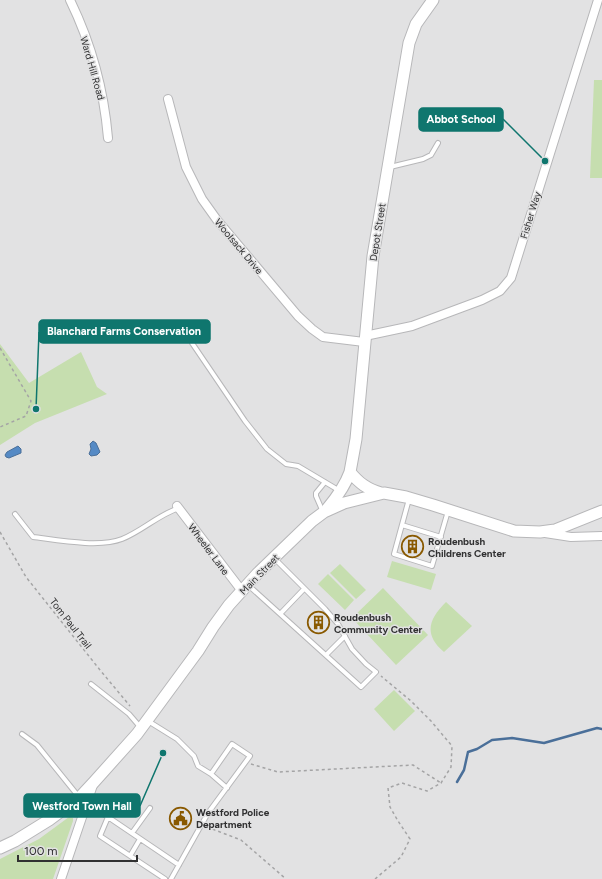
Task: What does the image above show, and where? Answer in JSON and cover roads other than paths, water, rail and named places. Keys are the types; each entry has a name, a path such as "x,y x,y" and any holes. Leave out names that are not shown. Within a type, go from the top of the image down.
{"main road":[{"name":"Depot Street","path":"324,512 341,491 350,472 356,439 372,256 387,168 409,43 416,24 433,0"},
{"path":"350,472 360,483 369,489 384,493"},
{"name":"Main Street","path":"0,848 15,841 83,800 94,782 124,750 144,724 198,651 213,627 245,588 312,521 324,512 344,503 384,493 409,498 514,530 540,532 554,530 602,512"}],"street":[{"name":"Ward Hill Road","path":"70,0 92,57 102,94 108,138"},
{"name":"Fisher Way","path":"365,339 432,319 493,296 503,289 511,278 598,0"},
{"name":"Woolsack Drive","path":"168,99 186,167 202,198 217,220 298,316 312,329 323,337 365,339"},
{"name":"Wheeler Lane","path":"178,507 245,588"},
{"path":"540,532 571,537 602,536"},
{"path":"61,879 83,800"}],"lane":[{"path":"387,168 431,156 438,143"},
{"path":"192,343 245,421 267,449 286,464 298,466 341,491"},
{"path":"324,512 316,493 325,482"},
{"path":"409,498 394,554 432,566 448,510"},
{"path":"15,514 33,537 99,543 112,542 122,539 178,507"},
{"path":"402,525 441,537"},
{"path":"245,588 281,613 361,686 376,672 352,650 338,624 325,609 274,558"},
{"path":"281,613 304,589"},
{"path":"326,655 345,636"},
{"path":"91,684 144,724 177,740 194,756 198,766 211,774 227,788"},
{"path":"22,734 37,745 83,800 179,864"},
{"path":"171,879 208,813 250,756 232,744 211,774"},
{"path":"132,833 150,808"},
{"path":"108,817 100,836 165,879"},
{"path":"130,856 140,839"}],"water":[{"path":"93,441 96,443 100,452 97,455 91,456 89,454 91,449 90,444"},
{"path":"18,446 21,449 21,453 9,458 6,457 5,455 7,452"}],"waterway":[{"path":"457,782 464,770 468,752 477,749 492,740 512,738 544,743 597,728 602,729"}],"place":[{"name":"Abbot School","path":"545,161"},
{"name":"Blanchard Farms Conservation","path":"36,409"},
{"name":"Roudenbush Childrens Center","path":"413,547"},
{"name":"Roudenbush Community Center","path":"318,623"},
{"name":"Westford Town Hall","path":"163,753"},
{"name":"Westford Police Department","path":"180,818"}]}
